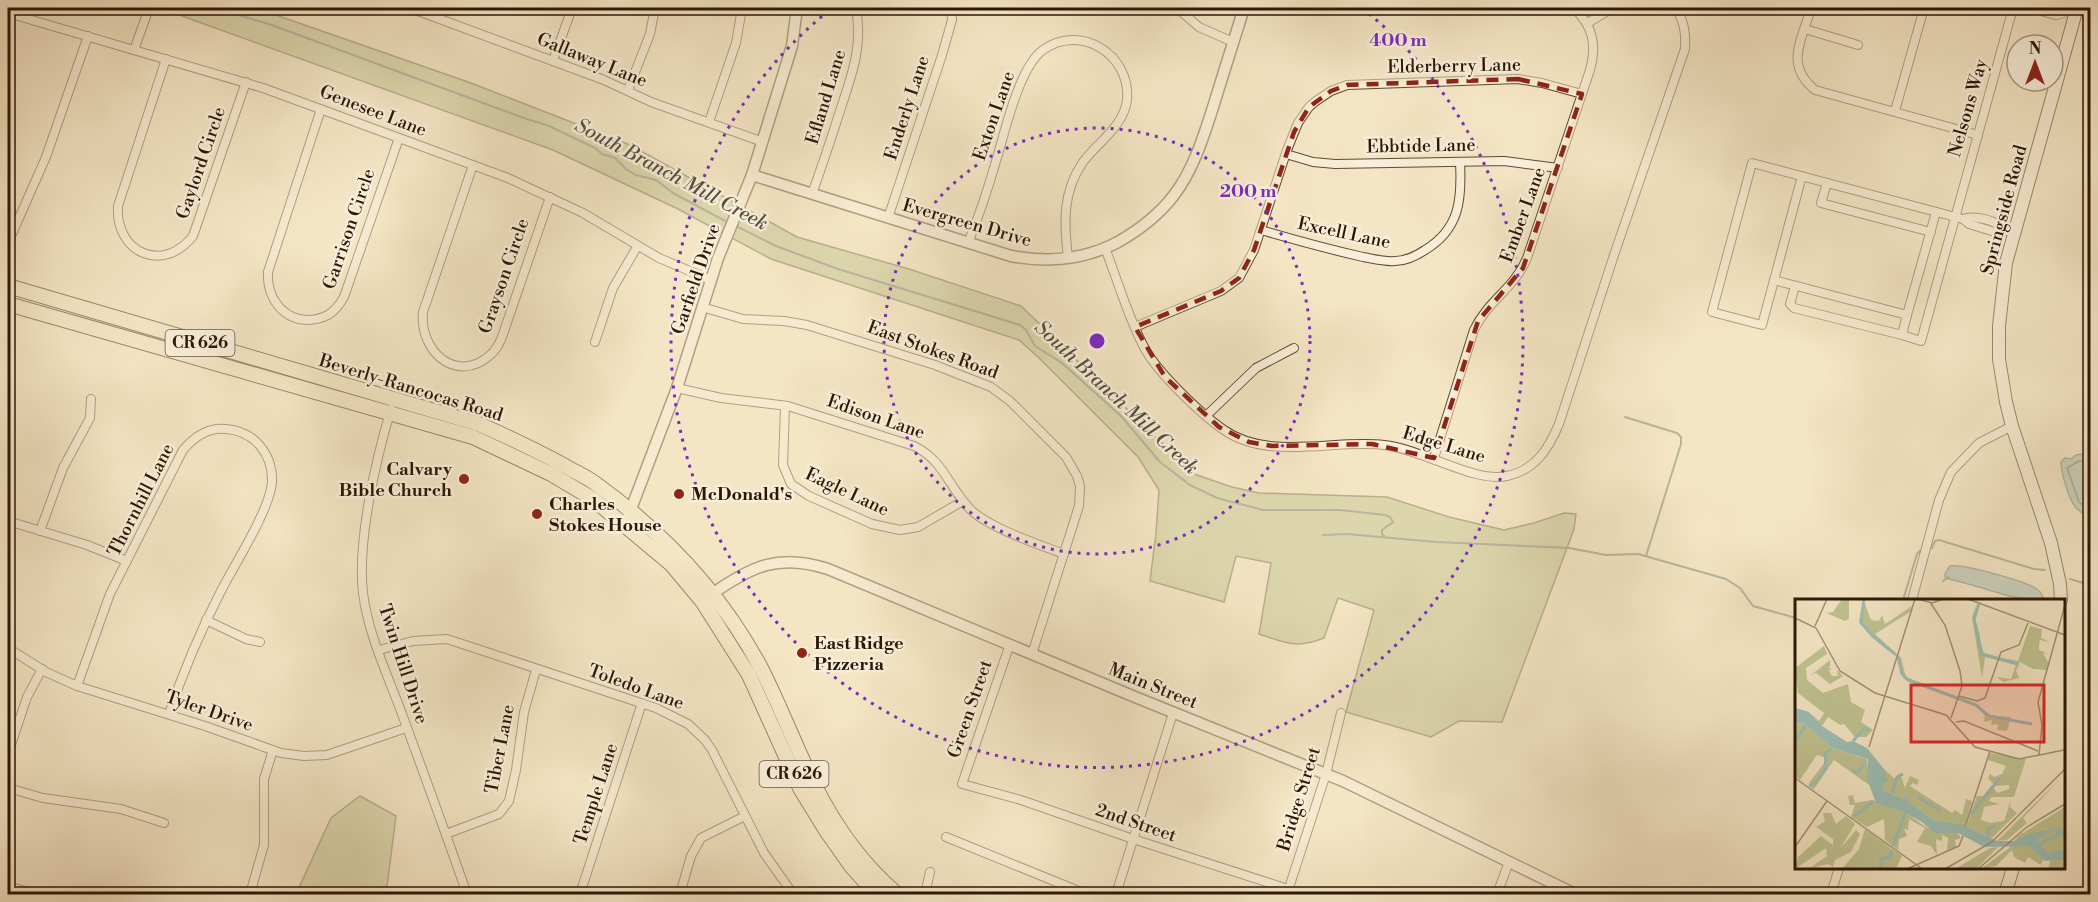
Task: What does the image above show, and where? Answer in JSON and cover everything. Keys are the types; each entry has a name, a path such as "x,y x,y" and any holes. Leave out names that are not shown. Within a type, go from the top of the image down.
{"main road":[{"name":"Springside Road","path":"2061,599 2051,543 2006,402 1999,359 1999,326 2009,232 2069,11"},
{"name":"Beverly-Rancocas Road","path":"8,286 391,406 509,453 592,499 671,564 702,601 756,674"},
{"name":"Beverly-Rancocas Road","path":"8,304 391,406 478,424 528,446 595,483 631,511 689,565 737,628 756,674 855,861"},
{"name":"CR 626","path":"855,861 876,894"},
{"name":"CR 626","path":"855,861 897,894"},
{"path":"2005,894 2012,869"}],"street":[{"path":"134,50 149,8"},
{"name":"Gallaway Lane","path":"410,8 628,90 651,102 763,142"},
{"path":"553,62 572,8"},
{"path":"628,90 650,34 655,8"},
{"path":"709,122 736,43 742,8"},
{"name":"Garfield Drive","path":"625,525 677,388 711,280 763,142 792,46 797,8"},
{"name":"Efland Lane","path":"812,194 854,68 859,36 856,8"},
{"name":"Enderly Lane","path":"888,218 942,55 952,20 951,8"},
{"path":"1177,8 1199,27 1233,42"},
{"name":"Evergreen Drive","path":"752,175 998,252 1025,258 1082,256 1105,248 1145,224 1166,205 1182,184 1202,139 1244,8"},
{"path":"1574,8 1588,23 1612,8"},
{"name":"Edge Lane","path":"1105,248 1135,327 1146,351 1158,369 1219,427 1237,438 1259,444 1282,446 1372,444 1403,448 1484,476 1504,477 1532,465 1548,448 1559,424 1685,49 1686,31 1676,8"},
{"path":"1810,8 1796,59 1798,71 1815,90 1978,135"},
{"path":"1895,111 1924,8"},
{"name":"Nelsons Way","path":"1902,336 1921,340 1959,218 1978,135 2013,8"},
{"path":"2030,8 2056,15 2069,11"},
{"name":"Genesee Lane","path":"8,15 246,82 473,165 550,197 583,213 677,267 711,280"},
{"name":"Ember Lane","path":"1434,458 1474,330 1484,312 1519,277 1527,258 1582,94 1594,50 1592,31 1588,23"},
{"path":"1805,29 1858,45"},
{"path":"8,240 50,146 88,36"},
{"name":"Exton Lane","path":"968,243 1016,98 1032,62 1037,55 1051,45 1068,40 1085,41 1101,46 1119,67 1126,84 1127,100 1118,121 1082,163 1071,186 1064,216 1068,258"},
{"name":"Gaylord Circle","path":"166,59 118,206 118,223 125,239 131,246 147,255 173,253 188,243 193,236 246,82"},
{"name":"Elderberry Lane","path":"1135,327 1231,286 1239,278 1250,260 1294,132 1309,107 1331,91 1347,85 1518,79 1582,94"},
{"name":"Garrison Circle","path":"321,109 268,272 268,288 275,303 286,314 293,317 307,319 327,315 344,297 399,138"},
{"name":"Ebbtide Lane","path":"1286,154 1313,162 1347,165 1524,162 1558,168"},
{"name":"Excell Lane","path":"1260,230 1374,259 1394,262 1404,260 1431,247 1452,224 1459,207 1460,162"},
{"path":"1802,176 1762,325 1712,312 1752,163 1802,176 1959,218 1972,216 2000,224 2009,232"},
{"name":"Grayson Circle","path":"473,165 423,312 422,329 428,344 432,351 445,361 468,366 483,361 495,351 502,337 550,197"},
{"path":"1827,183 1821,203 1930,232"},
{"path":"1795,286 1790,304 1794,308 1902,336 1936,212"},
{"path":"595,342 610,295 637,246"},
{"path":"1774,280 1908,315"},
{"name":"East Stokes Road","path":"702,307 743,319 784,321 822,329 980,381 1001,393 1066,457 1077,476 1080,496 1032,654"},
{"path":"1207,415 1256,368 1294,348"},
{"name":"Edison Lane","path":"677,388 721,398 785,405 924,451 940,465 963,501 973,512 990,523 1064,554"},
{"path":"40,531 63,468 90,418 91,399"},
{"name":"Eagle Lane","path":"785,405 783,465 791,484 809,496 872,524 900,530 918,527 963,501"},
{"name":"Twin Hill Drive","path":"391,406 376,468 362,563 366,606 406,728 467,894"},
{"path":"1912,599 1939,500 1951,472 1978,443 2012,426"},
{"name":"Thornhill Lane","path":"77,686 103,612 174,467 189,442 205,432 223,428 240,432 256,441 267,454 272,472 271,490 251,535 193,648 169,714"},
{"path":"8,521 87,545 127,561"},
{"name":"Main Street","path":"712,594 739,574 754,568 769,564 808,563 1326,774 1575,894"},
{"path":"206,620 246,639 260,642"},
{"name":"Toledo Lane","path":"379,650 413,641 447,639 678,717 705,740 718,760 764,853 794,894"},
{"name":"Green Street","path":"962,784 1010,644"},
{"name":"Tyler Drive","path":"8,648 42,669 77,686 169,714 273,750 304,756 327,755 406,728"},
{"path":"8,753 27,697 42,669"},
{"name":"Tiber Lane","path":"446,834 499,814 509,801 524,712 536,670"},
{"name":"Temple Lane","path":"580,894 642,703"},
{"path":"1116,894 1173,713"},
{"name":"Bridge Street","path":"1288,892 1326,774 1341,713"},
{"path":"250,894 264,844 264,779 273,750"},
{"name":"2nd Street","path":"962,784 1021,800 1299,894"},
{"path":"8,788 42,798 111,806 164,823"},
{"path":"680,894 692,856 701,838 745,816"},
{"path":"946,837 1086,894"},
{"path":"1497,894 1509,862"},
{"path":"1831,894 1838,869"},
{"path":"925,894 930,872"},
{"path":"8,886 35,894"}],"highlighted area":[{"path":"1518,79 1582,94 1523,268 1478,321 1434,458 1372,444 1272,446 1249,442 1219,427 1165,377 1135,327 1221,291 1239,278 1254,250 1294,132 1309,107 1331,91 1347,85"}],"green space":[{"path":"160,8 256,8 471,83 630,145 797,237 909,269 1021,306 1194,474 1232,487 1259,493 1387,497 1449,517 1504,530 1564,513 1576,514 1574,529 1502,722 1459,721 1431,737 1346,712 1374,610 1338,598 1324,638 1298,644 1259,634 1271,563 1236,556 1224,602 1150,581 1159,490 1138,457 1019,340 771,259 678,209 553,150"},
{"path":"360,796 396,816 386,894 296,894 331,818"}],"water":[{"path":"2084,454 2090,457 2090,517 2079,511 2072,501 2061,466 2065,458 2071,459 2076,455"},
{"path":"1950,566 1981,570 2037,589 2044,599 2015,597 1951,579 1945,577"}],"waterway":[{"name":"South Branch Mill Creek","path":"213,8 269,24 549,126 595,148 602,154 615,158 636,175 656,180 673,193 729,223"},
{"name":"South Branch Mill Creek","path":"734,225 776,246 838,269 1020,325 1026,330 1035,346 1062,363 1121,416 1160,462 1190,485 1217,498 1263,510 1340,510 1385,515 1393,522 1382,530 1385,537"},
{"path":"1625,417 1677,433 1681,437 1681,444 1646,556"},
{"name":"South Branch Mill Creek","path":"1323,535 1347,534 1436,542 1569,548 1606,555 1638,554 1726,579 1740,588 1753,606 1795,618"},
{"path":"1932,548 1935,541 1939,540 2034,569 2045,570"},
{"path":"1903,599 1917,554 1921,550"},
{"name":"South Branch Mill Creek","path":"1943,581 1949,577"},
{"path":"2070,579 2090,585"}],"place":[{"name":"Calvary Bible Church","path":"464,479"},
{"name":"McDonald's","path":"679,494"},
{"name":"Charles Stokes House","path":"537,514"},
{"name":"East Ridge Pizzeria","path":"802,653"}]}
